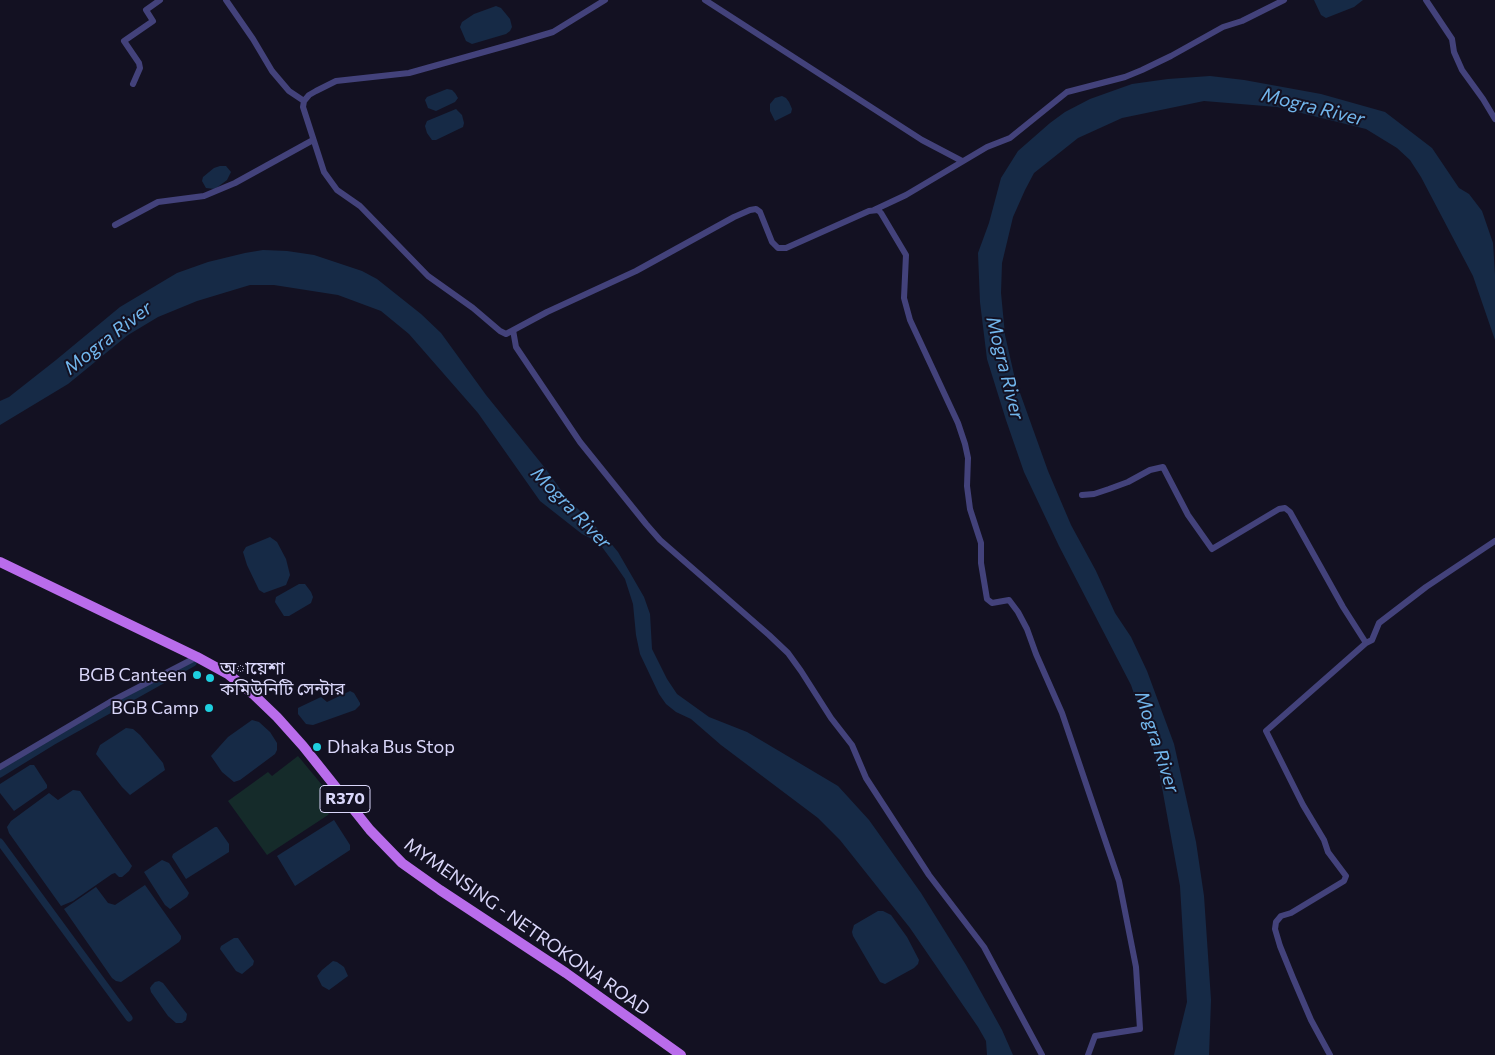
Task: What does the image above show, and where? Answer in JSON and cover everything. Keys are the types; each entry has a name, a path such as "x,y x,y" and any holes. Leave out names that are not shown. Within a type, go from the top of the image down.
{"main road":[{"name":"MYMENSING - NETROKONA ROAD","path":"0,562 197,657 228,674 277,717 303,746 370,830 402,863 447,895 566,973 681,1055"}],"street":[{"path":"132,84 140,68 140,63 124,41 153,21 146,10 160,0"},
{"path":"226,0 254,39 272,71 289,91 304,101"},
{"path":"605,0 553,32 408,73 336,81 316,90 304,101 304,114 324,172 336,190 360,206 428,276 506,334 636,271 750,210 756,209 760,212 772,242 778,248 786,248 906,195 987,147 1010,138 1067,92 1125,77 1142,70 1222,27 1242,20 1284,0"},
{"path":"705,0 922,140 962,161"},
{"path":"1426,0 1452,38 1454,52 1462,70 1495,119"},
{"path":"115,225 158,202 204,196 235,183 313,140"},
{"path":"874,210 878,210 881,213 906,255 904,298 908,315 958,423 965,444 968,458 967,492 970,509 981,543 981,563 988,599 992,603 1009,600 1027,629 1062,713 1120,881 1136,967 1140,1029 1095,1036 1088,1055"},
{"path":"514,330 516,347 575,434 646,524 660,540 788,653 852,746 866,778 929,875 984,947 1042,1055"},
{"path":"1082,495 1109,489 1128,482 1150,470 1163,467 1188,515 1212,549 1279,509 1285,508 1290,512 1343,607 1366,643"},
{"path":"1330,1055 1293,978 1275,929 1276,922 1281,916 1291,913 1344,881 1346,876 1328,852 1324,840 1303,805 1266,731 1366,643 1372,640 1379,623 1495,541"},
{"path":"0,767 110,702 197,657"}],"green space":[{"path":"298,756 322,785 330,811 328,815 267,855 228,801 268,772 272,776"}],"water":[{"path":"1314,0 1363,0 1354,7 1326,18 1321,15"},
{"path":"496,6 501,8 510,19 512,27 510,31 506,34 472,44 466,41 460,27 462,22 474,14"},
{"name":"Mogra River","path":"1210,76 1321,94 1385,112 1432,148 1459,188 1469,194 1482,211 1493,243 1495,340 1473,276 1421,177 1410,160 1397,148 1366,129 1277,107 1204,101 1122,118 1078,138 1034,173 1025,190 1013,217 1002,263 1001,293 1005,335 1015,379 1048,471 1071,525 1096,571 1115,613 1131,637 1147,671 1174,744 1196,842 1204,896 1211,1000 1209,1055 1174,1055 1187,1002 1180,886 1157,760 1131,685 1059,546 1024,472 987,359 980,302 978,253 989,223 1001,178 1018,151 1050,123 1065,112 1090,99 1132,84"},
{"path":"447,89 455,93 458,98 455,102 436,111 428,108 425,100 427,97"},
{"path":"782,96 789,102 792,109 791,113 775,121 770,111 770,104 775,98"},
{"path":"456,109 462,115 463,127 436,140 432,140 425,126 427,121"},
{"path":"226,166 231,172 227,180 215,189 206,188 202,181 203,177 214,168"},
{"name":"Mogra River","path":"263,250 314,255 362,271 377,279 421,314 441,333 486,395 566,497 604,535 618,552 644,597 650,614 652,649 677,694 709,717 747,732 838,786 869,820 921,893 966,965 1002,1030 1013,1055 987,1055 986,1041 978,1027 910,928 840,840 818,818 721,745 691,719 676,712 666,704 659,694 640,654 633,604 625,579 616,566 602,547 594,540 582,534 540,501 478,413 409,334 381,311 338,295 274,285 250,285 197,301 158,317 128,335 68,384 0,425 0,401 9,397 120,307 177,273 208,262"},
{"path":"270,537 277,542 286,559 290,575 286,585 264,593 259,590 243,552 246,547"},
{"path":"299,584 305,584 311,592 313,597 311,603 289,616 284,616 275,602 276,597"},
{"path":"350,691 354,693 360,703 355,710 313,725 306,724 298,714 298,708 321,697 327,702"},
{"path":"252,720 259,722 270,732 277,743 277,750 275,754 240,780 234,782 222,772 211,756 228,737"},
{"path":"126,728 133,729 140,735 163,763 165,770 130,795 96,754 100,745"},
{"path":"30,765 34,765 47,788 14,811 0,793 0,784"},
{"path":"73,790 80,791 132,866 122,877 115,873 112,874 73,901 61,906 9,833 7,827 11,821 49,793 58,800"},
{"path":"334,820 350,845 350,850 295,886 277,856"},
{"path":"217,827 229,844 229,852 186,879 172,857 173,854"},
{"path":"162,860 169,863 189,893 187,897 170,909 165,905 144,872"},
{"path":"145,885 181,936 181,939 121,982 116,981 64,909 96,887 108,903 115,905"},
{"path":"878,911 891,915 907,937 919,960 914,968 885,984 880,982 852,932 854,925"},
{"path":"234,938 238,938 254,961 253,965 242,974 236,971 220,949 221,946"},
{"path":"333,961 344,967 348,976 329,990 322,986 317,976"},
{"path":"159,981 163,983 187,1014 186,1020 182,1023 176,1023 168,1016 151,992 150,988 152,985"}],"waterway":[{"path":"0,774 52,742 193,663"},
{"path":"0,842 129,1018"}],"place":[{"name":"BGB Canteen","path":"197,675"},
{"name":"অায়েশা কমিউনিটি সেন্টার","path":"210,678"},
{"name":"BGB Camp","path":"209,708"},
{"name":"Dhaka Bus Stop","path":"317,747"}]}
